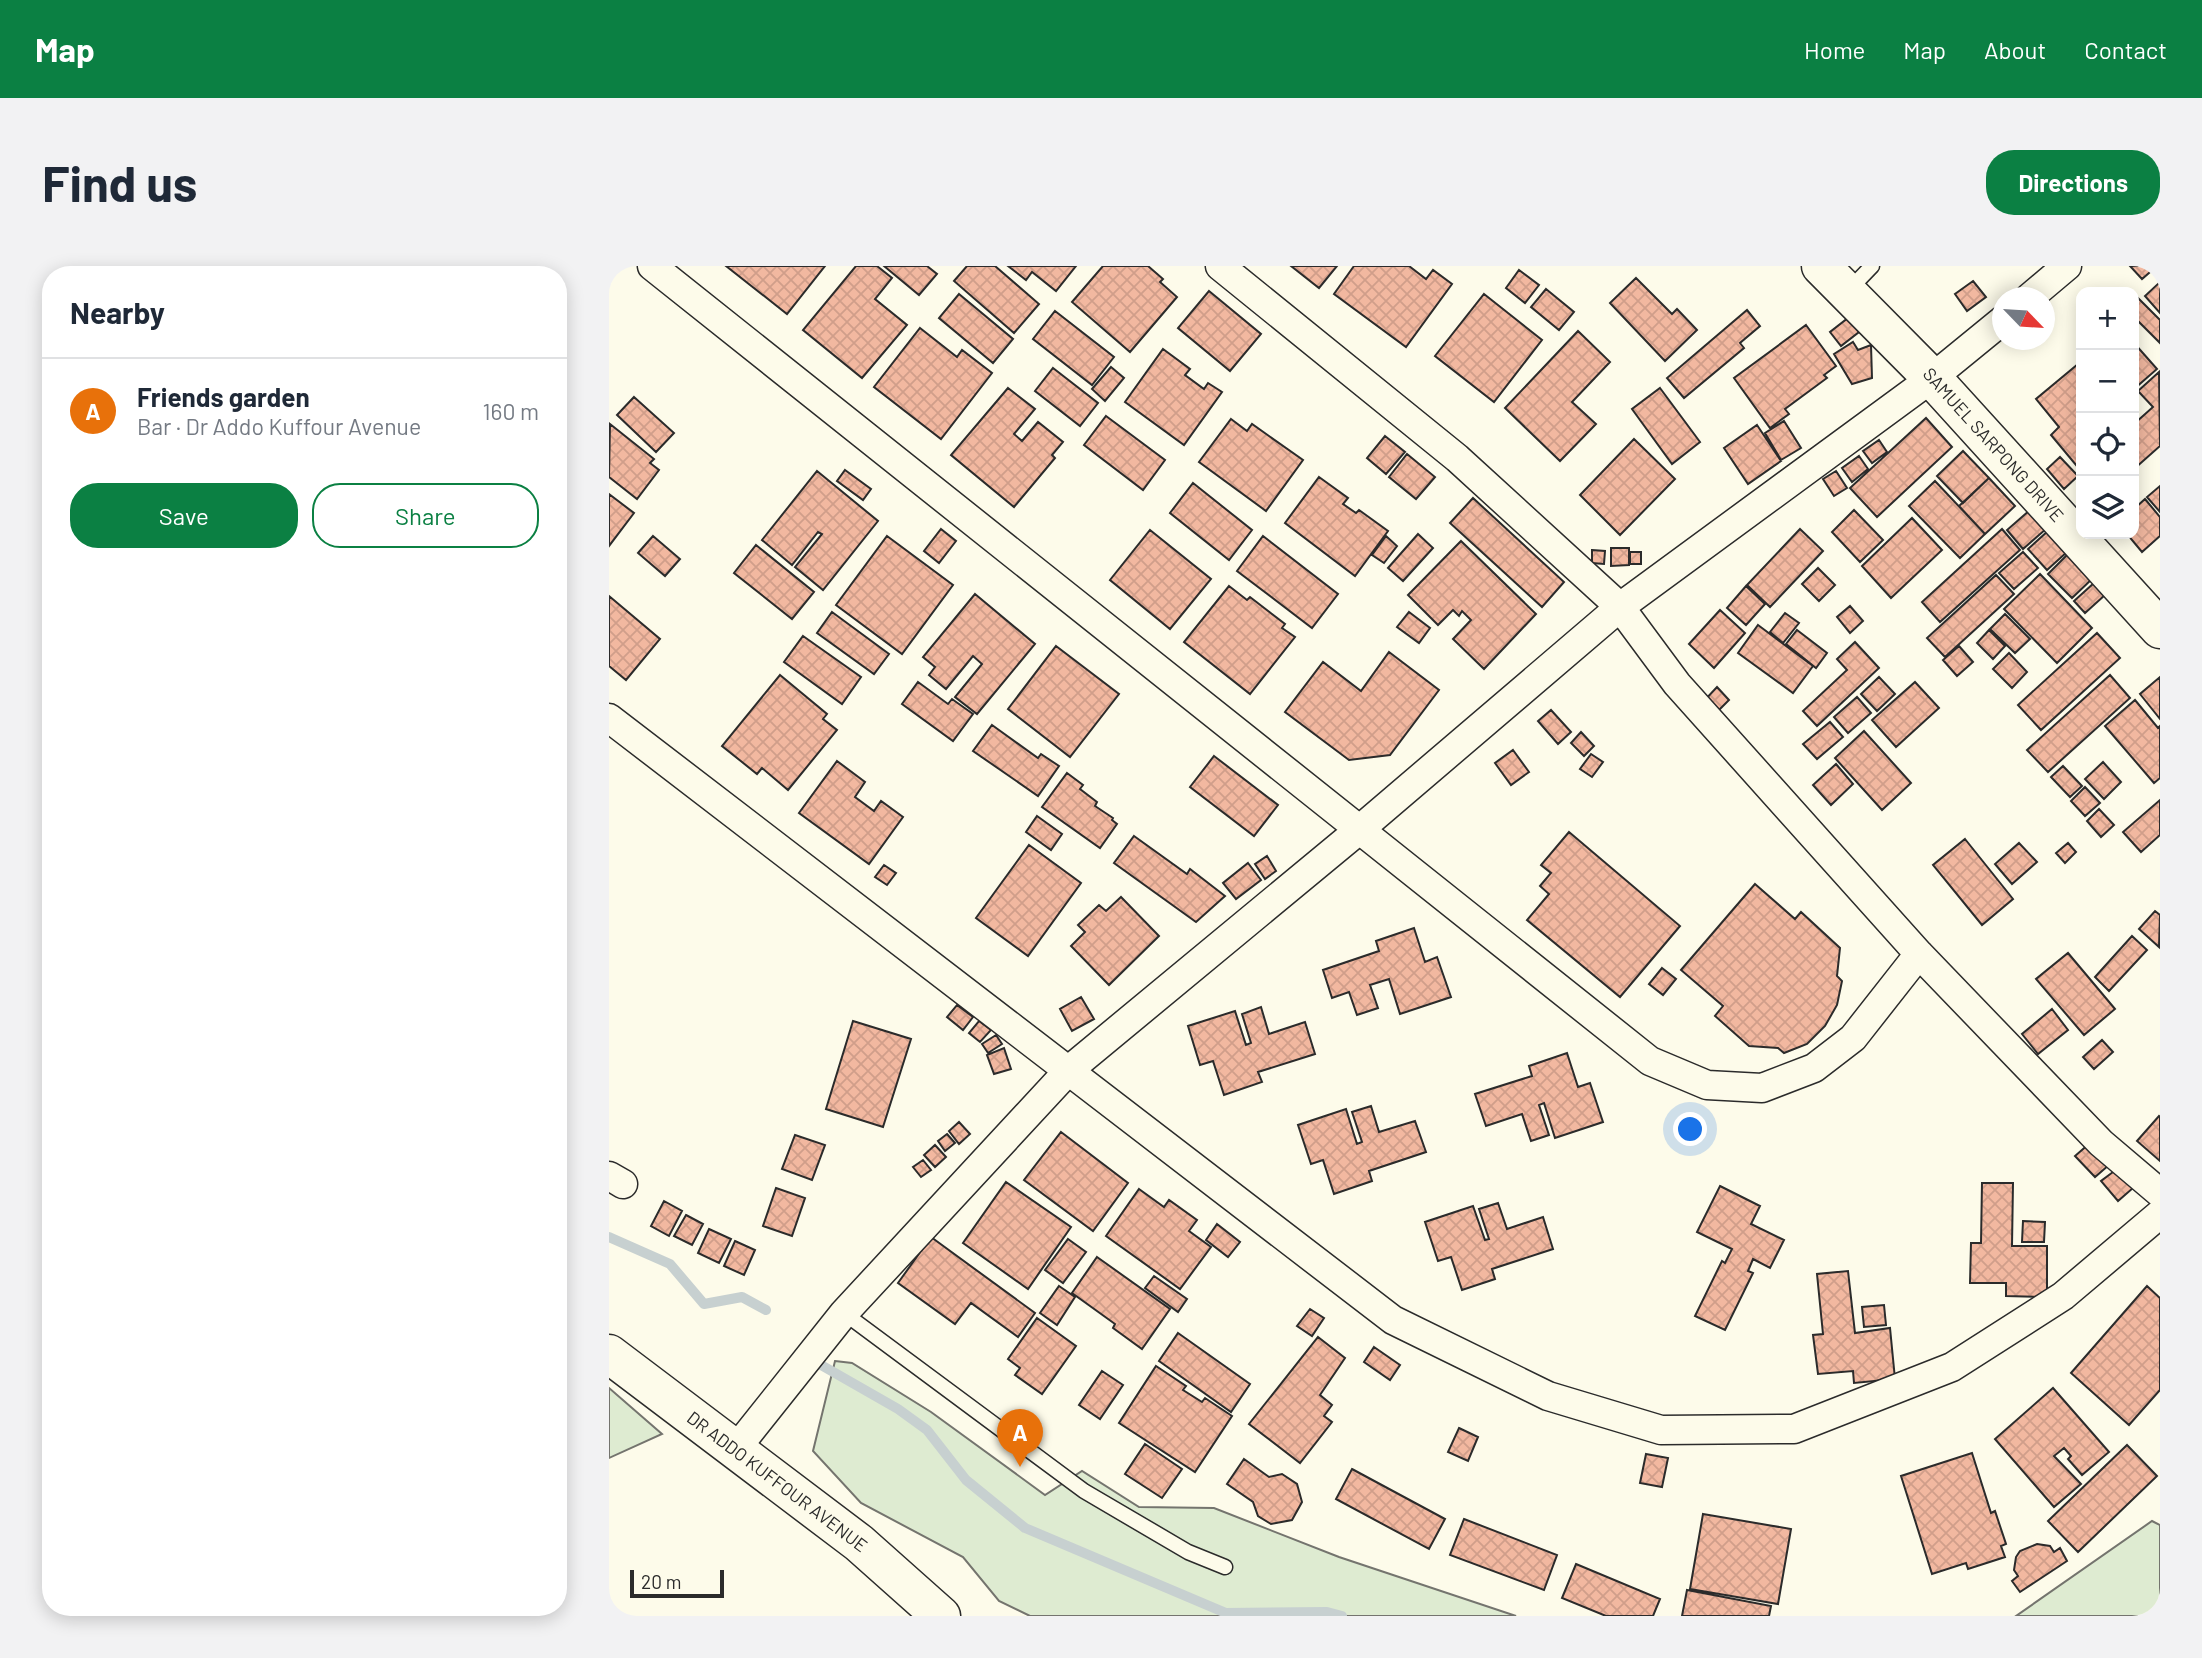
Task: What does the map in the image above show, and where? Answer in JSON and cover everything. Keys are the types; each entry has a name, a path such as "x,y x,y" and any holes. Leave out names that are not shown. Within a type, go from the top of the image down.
{"street":[{"path":"652,266 1650,1061 1707,1085 1762,1088 1814,1068 1853,1038 1919,954"},
{"path":"1220,266 1457,458 1620,607 1677,684 1919,954 2101,1143 2160,1193"},
{"path":"2042,287 2067,266"},
{"name":"SAMUEL SARPONG DRIVE","path":"1846,275 1932,378 2160,629"},
{"path":"735,1450 844,1313 1069,1070 1359,830 1620,607 1932,378 1992,329"},
{"path":"609,718 1393,1320 1548,1396 1661,1430 1794,1429 1952,1367 2063,1296 2160,1214"},
{"name":"DR ADDO KUFFOUR AVENUE","path":"609,1354 859,1543 941,1616"}],"lane":[{"path":"844,1313 1084,1491 1188,1552 1225,1567"}],"green space":[{"path":"835,1361 852,1363 931,1412 1045,1495 1082,1471 1139,1507 1214,1508 1339,1557 1516,1616 1030,1616 999,1601 963,1557 861,1503 813,1451"},
{"path":"609,1388 662,1434 609,1458"},
{"path":"2152,1521 2160,1525 2160,1616 2016,1616"}],"building":[{"path":"726,266 825,266 787,314"},
{"path":"856,266 877,266 892,278 875,299 907,325 862,378 803,330"},
{"path":"884,266 927,266 937,274 919,295"},
{"path":"967,266 995,266 1039,304 1014,333 954,281"},
{"path":"1008,266 1076,266 1056,291 1032,272 1026,280"},
{"path":"1103,266 1148,266 1163,279 1160,282 1177,297 1130,352 1072,302"},
{"path":"1291,266 1337,266 1319,288"},
{"path":"1354,266 1409,266 1426,279 1433,270 1452,284 1406,347 1334,294"},
{"path":"2130,266 2157,266 2142,279"},
{"path":"1519,270 1539,285 1525,303 1506,288"},
{"path":"1636,278 1672,314 1677,309 1697,330 1665,361 1610,303"},
{"path":"1973,281 1986,297 1967,311 1955,294"},
{"path":"2160,282 2160,313 2145,296"},
{"path":"1546,289 1574,312 1559,330 1531,307"},
{"path":"1209,291 1261,334 1230,371 1178,328"},
{"path":"959,294 1013,339 993,363 939,318"},
{"path":"1484,294 1542,340 1494,402 1435,356"},
{"path":"2139,299 2160,320 2160,343 2139,322"},
{"path":"1747,310 1760,326 1740,343 1744,348 1684,398 1667,378"},
{"path":"1055,311 1114,357 1092,385 1033,339"},
{"path":"1848,318 1859,332 1841,346 1830,332"},
{"path":"1806,325 1836,366 1824,375 1827,378 1785,409 1789,414 1770,428 1734,378"},
{"path":"920,328 957,357 962,350 992,373 941,439 874,387"},
{"path":"1578,331 1610,362 1572,402 1596,424 1560,461 1505,408"},
{"path":"1853,342 1858,350 1871,345 1872,378 1852,384 1834,354"},
{"path":"1163,349 1190,369 1185,375 1204,389 1208,383 1222,392 1184,445 1125,402"},
{"path":"2139,349 2157,369 2139,385"},
{"path":"2076,366 2076,465 2051,435 2059,427 2036,399"},
{"path":"1111,367 1124,378 1105,401 1092,389"},
{"path":"1053,368 1098,403 1080,426 1035,391"},
{"path":"2159,372 2160,446 2139,465 2139,420 2153,407 2139,390"},
{"path":"1008,388 1035,409 1014,434 1022,441 1038,422 1063,442 1052,455 1055,458 1014,507 951,455"},
{"path":"1660,388 1700,442 1672,464 1632,409"},
{"path":"634,397 674,433 656,452 617,415"},
{"path":"1106,416 1165,460 1143,490 1084,445"},
{"path":"1926,418 1952,447 1877,517 1850,488"},
{"path":"1231,419 1247,431 1252,424 1303,460 1266,511 1199,462"},
{"path":"1784,421 1801,448 1781,460 1765,433"},
{"path":"610,424 654,459 650,463 659,470 637,499 609,477"},
{"path":"1757,425 1781,461 1748,484 1724,448"},
{"path":"1385,436 1405,452 1386,474 1367,458"},
{"path":"1634,439 1675,479 1620,535 1580,495"},
{"path":"1879,440 1887,452 1872,463 1863,451"},
{"path":"1963,451 1989,478 1963,503 1937,476"},
{"path":"1407,454 1435,477 1416,499 1389,477"},
{"path":"1859,456 1868,469 1852,482 1842,468"},
{"path":"2060,457 2076,474 2076,478 2064,489 2047,469"},
{"path":"845,470 871,489 863,500 837,481"},
{"path":"817,471 878,521 823,590 795,567 822,534 818,532 792,565 762,540"},
{"path":"1836,471 1847,488 1834,496 1823,479"},
{"path":"1319,477 1348,498 1343,504 1356,513 1359,510 1388,531 1355,576 1285,523"},
{"path":"1989,478 2015,506 1985,534 1959,506"},
{"path":"1935,481 1985,534 1960,558 1909,506"},
{"path":"1193,483 1252,530 1229,560 1170,513"},
{"path":"2160,486 2160,512 2147,497"},
{"path":"609,494 634,513 609,546"},
{"path":"1473,498 1564,582 1542,607 1450,523"},
{"path":"2145,499 2160,517 2160,536 2142,552 2131,539 2139,539 2139,504"},
{"path":"1854,510 1883,540 1860,562 1832,532"},
{"path":"2030,510 2046,529 2023,549 2007,530"},
{"path":"1912,518 1942,550 1891,598 1862,566"},
{"path":"941,529 956,541 939,563 924,551"},
{"path":"1800,529 1823,551 1770,607 1747,585"},
{"path":"2002,529 2020,550 1940,622 1922,602"},
{"path":"1150,530 1211,579 1170,629 1110,580"},
{"path":"2048,531 2067,552 2047,570 2028,549"},
{"path":"1418,534 1433,548 1403,581 1388,568"},
{"path":"653,536 680,559 665,576 638,553"},
{"path":"887,536 953,585 902,654 836,605"},
{"path":"1263,536 1338,594 1312,628 1237,571"},
{"path":"1386,536 1397,546 1384,563 1372,555"},
{"path":"1461,541 1536,614 1484,669 1453,639 1471,620 1462,611 1459,616 1453,610 1438,625 1408,595"},
{"path":"756,545 814,592 792,619 734,573"},
{"path":"1611,548 1629,548 1629,565 1611,566"},
{"path":"1592,550 1605,551 1604,564 1592,563"},
{"path":"1630,552 1641,552 1641,564 1630,564"},
{"path":"2023,552 2038,568 2014,589 1999,573"},
{"path":"2069,553 2093,578 2072,598 2048,574"},
{"path":"1818,568 1835,585 1819,601 1802,584"},
{"path":"2040,574 2092,628 2057,663 2004,609"},
{"path":"1996,575 2014,594 1945,657 1927,638"},
{"path":"2094,583 2105,595 2085,613 2074,601"},
{"path":"1229,586 1247,600 1250,597 1285,624 1282,628 1295,637 1250,694 1184,642"},
{"path":"1746,586 1765,604 1746,625 1727,608"},
{"path":"975,594 1035,644 977,714 955,697 982,664 973,656 946,689 929,675 935,667 923,657"},
{"path":"609,596 660,639 626,680 609,666"},
{"path":"1850,606 1863,621 1850,633 1837,617"},
{"path":"1720,610 1745,633 1714,668 1689,644"},
{"path":"832,612 889,654 874,674 817,633"},
{"path":"1409,612 1430,628 1419,643 1397,627"},
{"path":"1785,613 1799,623 1783,643 1770,632"},
{"path":"2005,614 2030,639 2015,653 1990,629"},
{"path":"1758,625 1813,666 1793,693 1738,653"},
{"path":"1797,630 1827,653 1816,668 1786,644"},
{"path":"1989,630 2005,646 1993,659 1977,643"},
{"path":"2097,633 2120,658 2041,730 2018,705"},
{"path":"803,636 861,677 842,704 784,662"},
{"path":"1855,642 1879,668 1817,726 1803,711 1847,670 1837,659"},
{"path":"1056,646 1119,694 1070,757 1008,709"},
{"path":"1959,646 1973,662 1957,676 1943,660"},
{"path":"1389,652 1439,690 1390,755 1349,760 1285,712 1323,662 1361,691"},
{"path":"2009,653 2027,672 2012,688 1993,669"},
{"path":"780,675 827,714 823,719 837,730 788,790 762,768 757,774 722,746"},
{"path":"2110,675 2130,698 2048,772 2027,750"},
{"path":"1879,677 1895,694 1877,711 1861,694"},
{"path":"2160,677 2160,719 2140,694"},
{"path":"918,682 948,704 952,699 973,714 953,741 902,704"},
{"path":"1915,682 1939,708 1896,747 1872,720"},
{"path":"1717,687 1729,700 1715,714 1703,702"},
{"path":"1857,697 1871,713 1848,733 1834,717"},
{"path":"2135,700 2158,728 2160,726 2160,778 2154,783 2105,726"},
{"path":"1551,710 1571,732 1558,744 1538,721"},
{"path":"1830,722 1843,737 1817,759 1803,744"},
{"path":"992,725 1038,758 1041,754 1059,766 1038,796 973,751"},
{"path":"1864,731 1911,783 1882,810 1835,758"},
{"path":"1581,732 1594,746 1584,756 1571,743"},
{"path":"1513,750 1529,772 1511,785 1495,763"},
{"path":"1591,754 1603,762 1592,777 1580,769"},
{"path":"1214,756 1278,805 1254,836 1190,787"},
{"path":"837,761 865,782 855,797 874,811 881,801 903,817 869,864 799,813"},
{"path":"2103,762 2121,782 2104,799 2085,779"},
{"path":"1836,764 1853,784 1831,805 1813,785"},
{"path":"2063,766 2082,786 2070,797 2051,777"},
{"path":"1067,773 1083,785 1080,789 1097,802 1095,806 1113,818 1117,824 1100,848 1042,807"},
{"path":"2085,787 2100,803 2085,816 2071,801"},
{"path":"2160,800 2160,835 2141,852 2123,832"},
{"path":"2099,809 2114,825 2101,837 2087,821"},
{"path":"1037,816 1062,834 1051,850 1026,832"},
{"path":"1569,832 1680,926 1620,997 1527,920 1549,894 1540,886 1551,873 1541,865"},
{"path":"1134,836 1187,874 1190,869 1225,896 1196,922 1114,863"},
{"path":"1965,839 2013,899 1982,925 1933,865"},
{"path":"2019,843 2037,862 2012,884 1995,864"},
{"path":"2068,843 2076,852 2065,863 2056,853"},
{"path":"1029,845 1081,883 1028,956 976,918"},
{"path":"1267,856 1276,871 1265,879 1255,864"},
{"path":"1248,863 1261,880 1236,899 1223,883"},
{"path":"884,865 896,873 887,885 875,877"},
{"path":"1755,884 1795,919 1801,912 1840,948 1837,976 1842,981 1837,1005 1825,1026 1807,1044 1784,1053 1778,1048 1749,1046 1715,1016 1723,1006 1681,970"},
{"path":"1121,897 1159,936 1109,985 1071,946 1085,932 1078,925 1099,905 1106,911"},
{"path":"2155,911 2160,915 2159,947 2139,929"},
{"path":"1414,928 1425,962 1437,957 1451,997 1400,1014 1389,979 1370,985 1378,1008 1357,1015 1349,992 1332,998 1323,970 1379,951 1376,941"},
{"path":"2132,936 2147,950 2109,991 2095,977"},
{"path":"2068,953 2115,1009 2084,1035 2036,979"},
{"path":"1662,968 1676,979 1663,995 1649,984"},
{"path":"1081,997 1094,1019 1072,1031 1060,1009"},
{"path":"957,1005 973,1017 963,1030 947,1017"},
{"path":"1261,1007 1269,1034 1305,1022 1315,1054 1258,1072 1262,1082 1224,1095 1213,1061 1200,1065 1188,1026 1235,1011 1246,1045 1251,1043 1242,1014"},
{"path":"2052,1009 2068,1030 2038,1054 2022,1034"},
{"path":"853,1021 911,1039 883,1127 826,1109"},
{"path":"979,1021 991,1030 980,1042 969,1033"},
{"path":"996,1035 1002,1044 988,1053 982,1044"},
{"path":"2102,1040 2113,1052 2094,1069 2083,1057"},
{"path":"1004,1048 1011,1069 994,1074 987,1055"},
{"path":"1567,1053 1578,1087 1590,1083 1603,1122 1555,1138 1544,1103 1539,1105 1549,1135 1531,1141 1522,1114 1486,1126 1475,1094 1532,1076 1529,1066"},
{"path":"1371,1106 1379,1132 1415,1121 1426,1152 1369,1171 1372,1181 1334,1194 1323,1160 1311,1164 1298,1125 1346,1109 1357,1144 1362,1142 1352,1112"},
{"path":"2160,1117 2160,1161 2137,1141"},
{"path":"959,1122 970,1134 959,1144 949,1131"},
{"path":"1061,1132 1128,1183 1093,1231 1024,1180"},
{"path":"947,1134 955,1143 945,1151 938,1141"},
{"path":"795,1135 825,1145 812,1180 782,1169"},
{"path":"2090,1143 2109,1165 2095,1177 2075,1156"},
{"path":"935,1145 946,1157 935,1167 924,1155"},
{"path":"923,1160 931,1170 921,1177 913,1167"},
{"path":"2117,1169 2133,1188 2118,1201 2101,1181"},
{"path":"1006,1182 1071,1227 1028,1289 963,1243"},
{"path":"1982,1183 2013,1183 2012,1246 2047,1246 2047,1297 2006,1296 2006,1283 1970,1283 1971,1243 1981,1243"},
{"path":"1720,1186 1760,1206 1751,1224 1784,1240 1770,1268 1753,1259 1748,1271 1753,1273 1725,1330 1695,1316 1722,1261 1725,1263 1732,1249 1697,1232"},
{"path":"776,1188 805,1198 792,1236 763,1226"},
{"path":"1139,1189 1164,1207 1169,1200 1197,1220 1189,1231 1211,1247 1180,1289 1106,1236"},
{"path":"664,1201 682,1211 669,1236 651,1226"},
{"path":"1498,1203 1507,1229 1543,1217 1553,1249 1492,1269 1495,1279 1462,1290 1451,1257 1438,1261 1425,1222 1473,1206 1485,1240 1489,1239 1479,1209"},
{"path":"686,1215 703,1224 692,1245 674,1236"},
{"path":"2023,1221 2045,1222 2044,1242 2022,1242"},
{"path":"1217,1224 1240,1242 1228,1257 1206,1240"},
{"path":"709,1229 731,1239 719,1263 698,1253"},
{"path":"931,1237 1035,1313 1018,1337 971,1303 955,1324 898,1283"},
{"path":"1068,1239 1086,1252 1063,1283 1045,1270"},
{"path":"735,1241 755,1250 744,1275 724,1266"},
{"path":"1097,1257 1170,1309 1142,1349 1113,1328 1115,1324 1072,1293"},
{"path":"1848,1271 1855,1333 1890,1328 1895,1379 1854,1383 1853,1371 1818,1374 1813,1335 1823,1334 1817,1274"},
{"path":"1154,1276 1187,1299 1178,1312 1145,1288"},
{"path":"1059,1286 1075,1297 1057,1325 1040,1313"},
{"path":"2147,1286 2160,1298 2160,1390 2129,1425 2071,1373"},
{"path":"1884,1305 1886,1325 1864,1327 1862,1307"},
{"path":"1310,1309 1324,1318 1312,1336 1297,1326"},
{"path":"1037,1318 1076,1346 1042,1394 1015,1375 1020,1368 1008,1359"},
{"path":"1178,1333 1250,1384 1231,1412 1159,1361"},
{"path":"1318,1337 1345,1358 1320,1395 1332,1405 1324,1416 1332,1422 1300,1463 1249,1424"},
{"path":"1374,1347 1400,1365 1390,1380 1364,1362"},
{"path":"1156,1366 1186,1386 1183,1390 1202,1402 1205,1398 1232,1416 1195,1472 1119,1423"},
{"path":"1102,1371 1123,1385 1100,1419 1079,1405"},
{"path":"2053,1388 2109,1452 2082,1475 2068,1459 2071,1456 2064,1448 2054,1456 2081,1484 2054,1507 1995,1439"},
{"path":"1459,1428 1478,1437 1468,1461 1448,1452"},
{"path":"1145,1444 1182,1469 1162,1498 1125,1474"},
{"path":"2127,1445 2157,1476 2078,1552 2048,1521"},
{"path":"1972,1453 1991,1513 1995,1511 2006,1544 2001,1546 2005,1557 1968,1569 1966,1563 1932,1574 1901,1476"},
{"path":"1646,1454 1668,1458 1662,1487 1640,1483"},
{"path":"1244,1459 1269,1477 1282,1474 1297,1484 1302,1502 1292,1520 1271,1524 1258,1516 1253,1502 1227,1484"},
{"path":"1352,1469 1445,1519 1429,1549 1336,1499"},
{"path":"1703,1514 1791,1529 1778,1604 1690,1589"},
{"path":"1464,1519 1557,1555 1544,1590 1450,1555"},
{"path":"2037,1544 2050,1546 2054,1552 2060,1548 2067,1561 2020,1592 2012,1581 2018,1576 2014,1570 2016,1557 2020,1551"},
{"path":"1576,1564 1660,1599 1653,1616 1606,1616 1562,1598"},
{"path":"1687,1590 1771,1606 1769,1616 1682,1616"}],"waterway":[{"path":"609,1237 670,1264 704,1304 742,1297 766,1310"},
{"path":"821,1365 898,1409 927,1430 966,1480 1025,1528 1226,1613 1327,1612 1342,1616"}],"place":[{"name":"Friends garden","path":"1020,1467"}]}
